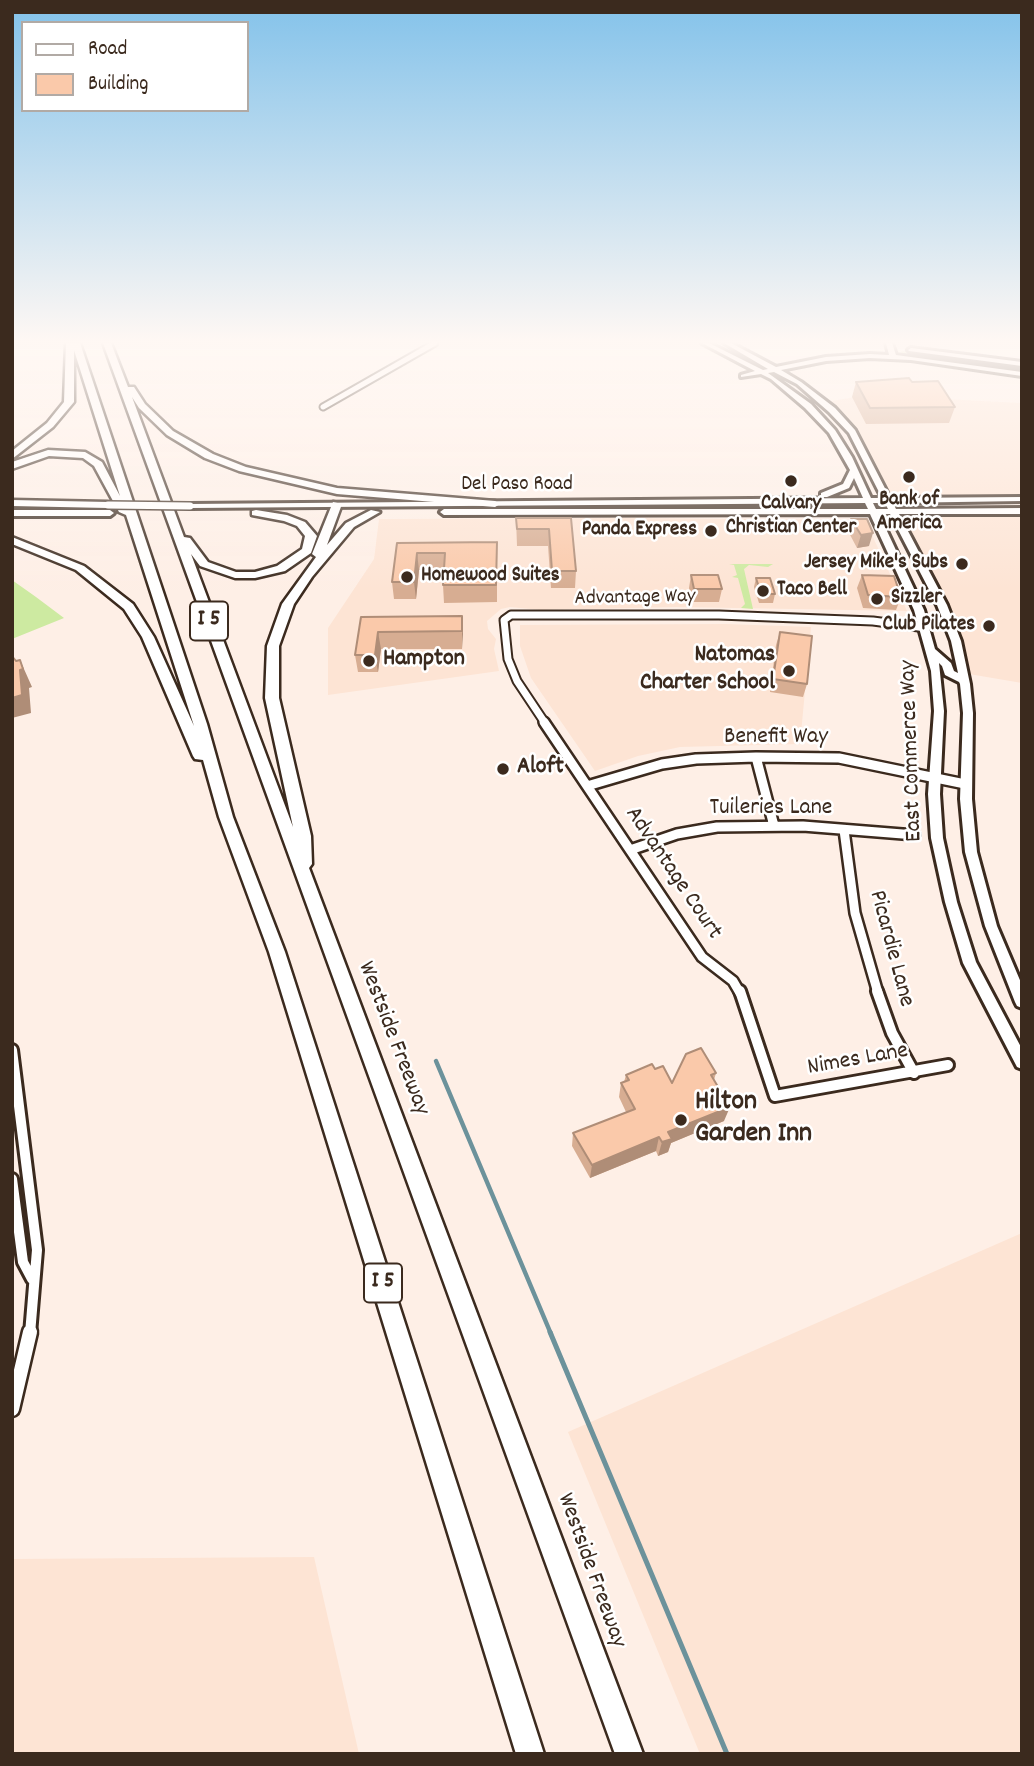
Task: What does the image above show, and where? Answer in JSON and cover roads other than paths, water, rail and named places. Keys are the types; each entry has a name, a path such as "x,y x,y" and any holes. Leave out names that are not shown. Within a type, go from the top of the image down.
{"highway":[{"path":"12,456 49,425"},
{"name":"I 5","path":"102,425 226,817 277,952 530,1754"},
{"name":"Westside Freeway","path":"138,425 629,1754"},
{"path":"161,425 195,448 243,469 337,491 495,504"},
{"path":"12,466 37,456 59,452 90,457 98,464 139,539"},
{"path":"12,504 109,509"},
{"path":"305,881 303,836 272,698 270,672 273,646 281,619 307,575 336,508"},
{"path":"307,575 350,525 376,512"},
{"path":"173,522 204,564 225,574 245,576 272,572 290,566 307,551 311,536 301,524 287,518 256,513"},
{"path":"12,540 80,568 129,607 155,650 226,817"}],"main road":[{"name":"East Commerce Way","path":"827,425 840,443 854,470 925,624 933,652 939,715 935,777 937,838 959,932 970,964 1022,1063"},
{"path":"832,425 852,432"},
{"name":"East Commerce Way","path":"846,425 852,432 889,500 948,619 964,680 968,713 965,784 969,840 1000,952 1022,1002"},
{"path":"807,500 842,489 854,470"},
{"name":"Del Paso Road","path":"12,513 109,509 1022,499"},
{"name":"Del Paso Road","path":"191,509 256,513 336,508 376,512 1022,514"},
{"path":"933,652 947,665 949,673 964,680"}],"street":[{"name":"Advantage Way","path":"587,786 513,673 506,649 506,618 511,615 719,615 925,624"},
{"name":"Benefit Way","path":"587,786 662,764 756,757 839,758 965,784"},
{"path":"756,757 774,826"},
{"name":"Advantage Court","path":"587,786 702,957 733,981 738,989 775,1096"},
{"name":"Tuileries Lane","path":"630,850 701,829 774,826 915,835"},
{"name":"Picardie Lane","path":"844,830 855,913 873,979 892,1033 914,1073"},
{"path":"12,1050 37,1250 32,1279 30,1335 12,1409"},
{"name":"Nimes Lane","path":"775,1096 948,1065"},
{"path":"12,1179 23,1262 32,1279"}],"waterway":[{"path":"436,1061 551,1334"},
{"path":"550,1332 727,1754"}],"place":[{"name":"Bank of America","path":"909,477"},
{"name":"Calvary Christian Center","path":"791,481"},
{"name":"Panda Express","path":"711,531"},
{"name":"Jersey Mike's Subs","path":"962,564"},
{"name":"Homewood Suites","path":"407,577"},
{"name":"Taco Bell","path":"763,591"},
{"name":"Sizzler","path":"877,599"},
{"name":"Club Pilates","path":"989,626"},
{"name":"Hampton","path":"369,661"},
{"name":"Natomas Charter School","path":"789,671"},
{"name":"Aloft","path":"503,769"},
{"name":"Hilton Garden Inn","path":"681,1120"}]}
